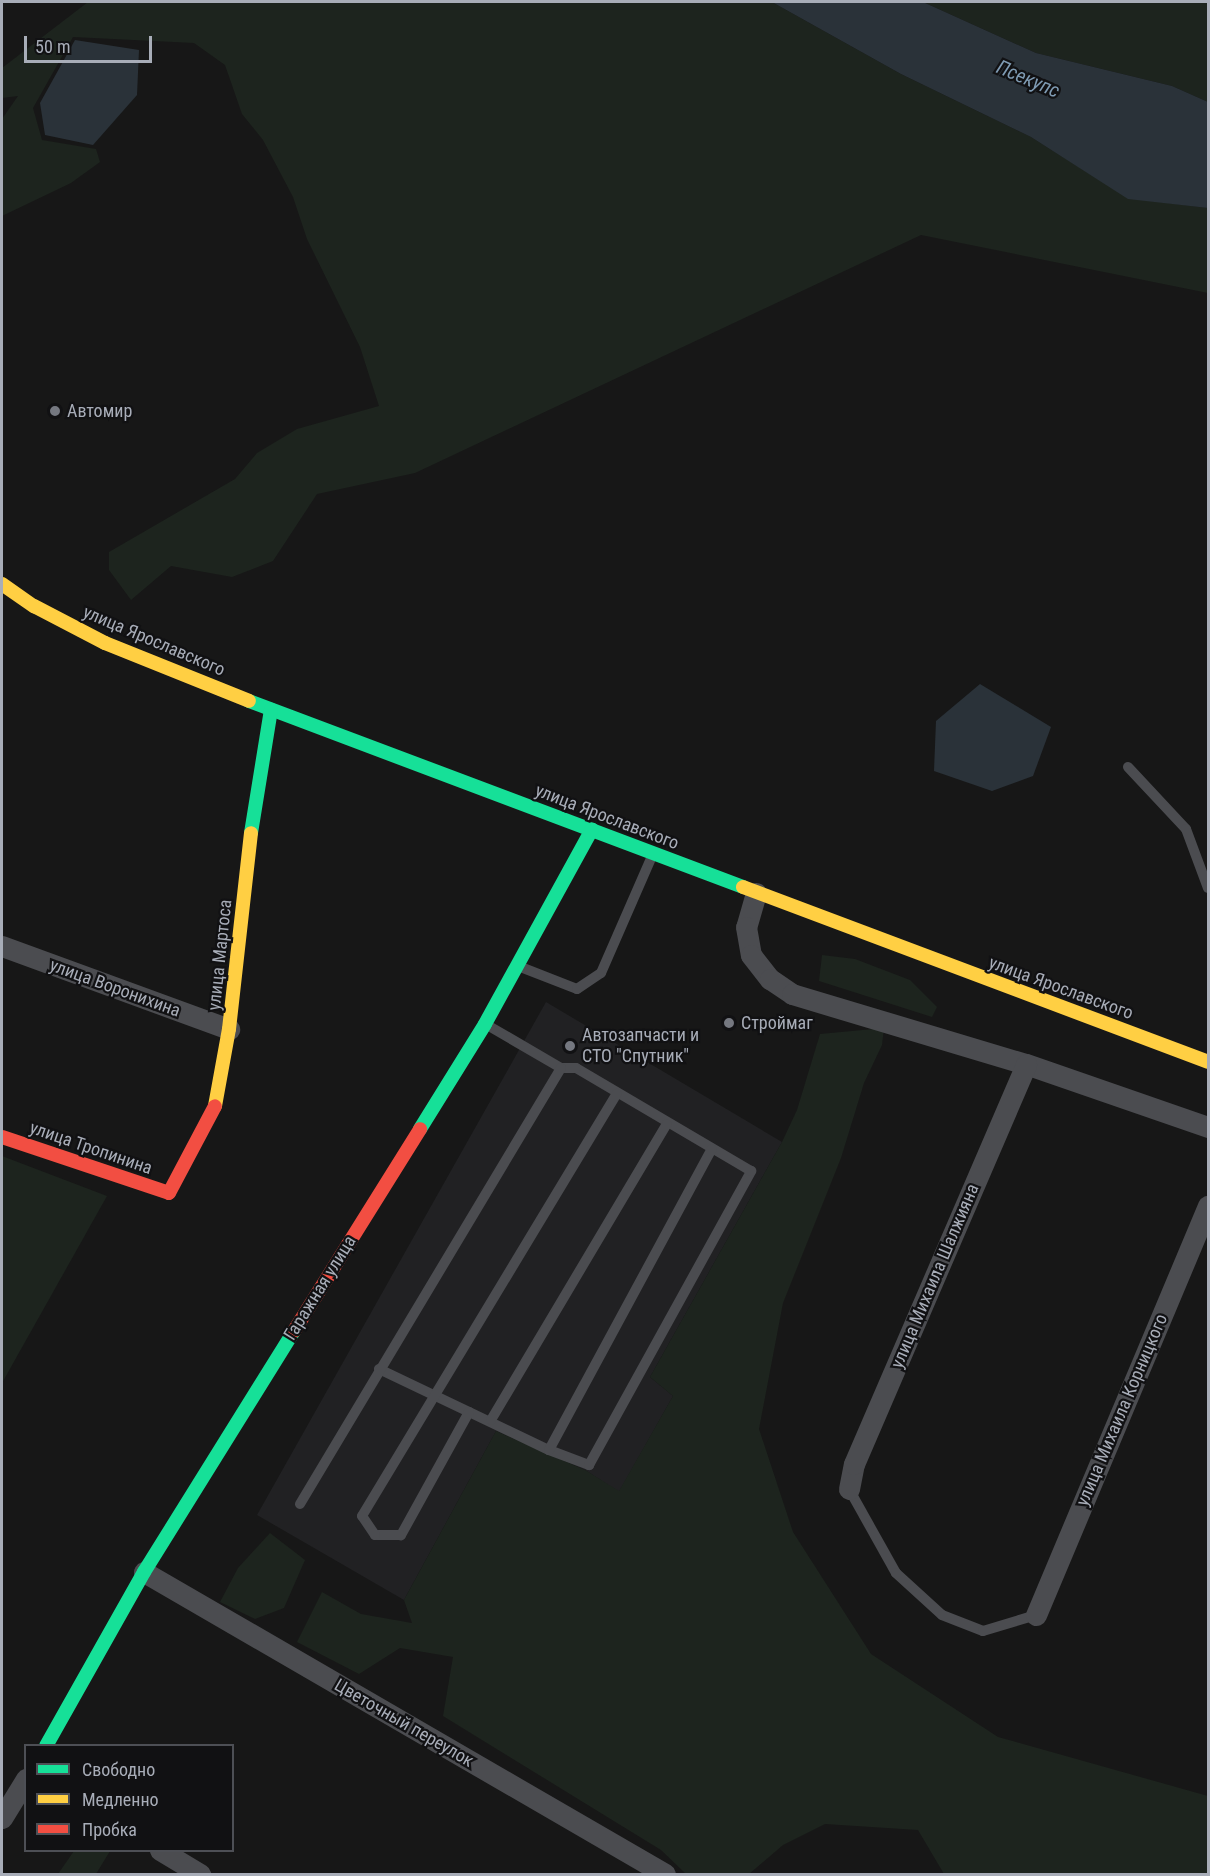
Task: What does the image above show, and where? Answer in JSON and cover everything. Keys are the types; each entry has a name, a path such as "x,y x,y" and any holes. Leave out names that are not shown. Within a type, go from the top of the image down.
{"street":[{"name":"улица Ярославского","path":"2,584 34,606 105,643 272,710 1209,1062"},
{"name":"улица Мартоса","path":"170,1193 213,1114 229,1029 249,848 272,710"},
{"name":"Гаражная улица","path":"48,1744 144,1572 485,1024 592,829"},
{"path":"756,893 746,927 752,955 770,979 792,994 1026,1064 1209,1127"},
{"name":"улица Воронихина","path":"2,946 229,1029"},
{"name":"улица Михаила Шалжияна","path":"849,1489 854,1464 1026,1064"},
{"name":"улица Тропинина","path":"2,1137 170,1193"},
{"name":"улица Михаила Корницкого","path":"1036,1615 1209,1206"},
{"name":"Цветочный переулок","path":"144,1572 665,1875"},
{"path":"2,1818 24,1782"},
{"path":"162,1852 200,1875"}],"lane":[{"path":"1128,767 1186,829 1209,888"},
{"path":"518,966 577,989 601,973 654,854"},
{"path":"379,1369 469,1412 491,1420 549,1450 589,1465 751,1171 667,1124 576,1068 561,1068 485,1024"},
{"path":"300,1504 561,1068"},
{"path":"469,1412 401,1535 375,1535 362,1516 617,1094"},
{"path":"491,1420 667,1124"},
{"path":"549,1450 712,1149"},
{"path":"849,1489 896,1573 942,1615 983,1631 1036,1615"}],"shaded area":[{"path":"88,2 772,2 901,74 1031,137 1128,198 1208,208 1208,293 921,235 415,473 317,494 273,561 232,577 171,566 131,600 109,570 109,552 235,479 257,453 297,429 379,406 360,347 307,239 293,197 263,140 242,114 225,65 194,43 73,37 33,108 42,140 96,149 100,162 71,183 2,216 2,119 18,96 2,98 2,68"},
{"path":"923,2 1208,2 1208,102 1172,86 1036,53"},
{"path":"822,955 855,959 910,980 937,1007 932,1017 819,981"},
{"path":"546,1002 782,1142 650,1377 673,1396 619,1492 585,1470 496,1431 404,1600 257,1515"},
{"path":"884,1028 882,1045 864,1083 841,1158 783,1303 759,1429 793,1532 871,1654 998,1737 1208,1796 1208,1874 944,1874 918,1830 825,1824 783,1845 749,1874 686,1874 661,1850 443,1716 453,1657 400,1648 359,1674 297,1642 322,1592 361,1614 412,1623 404,1600 496,1431 585,1470 619,1491 673,1396 650,1377 782,1142 797,1110 820,1034"},
{"path":"2,1156 107,1196 2,1383"},
{"path":"270,1533 305,1560 284,1608 255,1619 220,1602 238,1568"},
{"path":"73,1852 109,1852 96,1874 58,1874"}],"water":[{"name":"Псекупс","path":"772,2 923,2 1036,53 1172,86 1208,102 1208,208 1128,199 1031,137 901,74"},
{"path":"75,40 139,50 137,95 93,145 45,135 40,103"},
{"path":"980,684 1051,727 1033,776 992,791 934,771 936,721"}],"traffic: fast":[{"path":"249,701 743,887"},
{"path":"251,833 271,710"},
{"path":"420,1129 485,1024 592,829"},
{"path":"47,1744 144,1572 294,1331"}],"traffic: slow":[{"path":"2,584 34,606 105,643 249,701"},
{"path":"215,1106 229,1029 251,833"},
{"path":"743,887 1208,1062"}],"traffic: jam":[{"path":"2,1137 169,1193 215,1106"},
{"path":"294,1331 420,1129"}],"place":[{"name":"Автомир","path":"55,411"},
{"name":"Строймаг","path":"729,1023"},
{"name":"Автозапчасти и СТО \"Спутник\"","path":"570,1046"}]}
